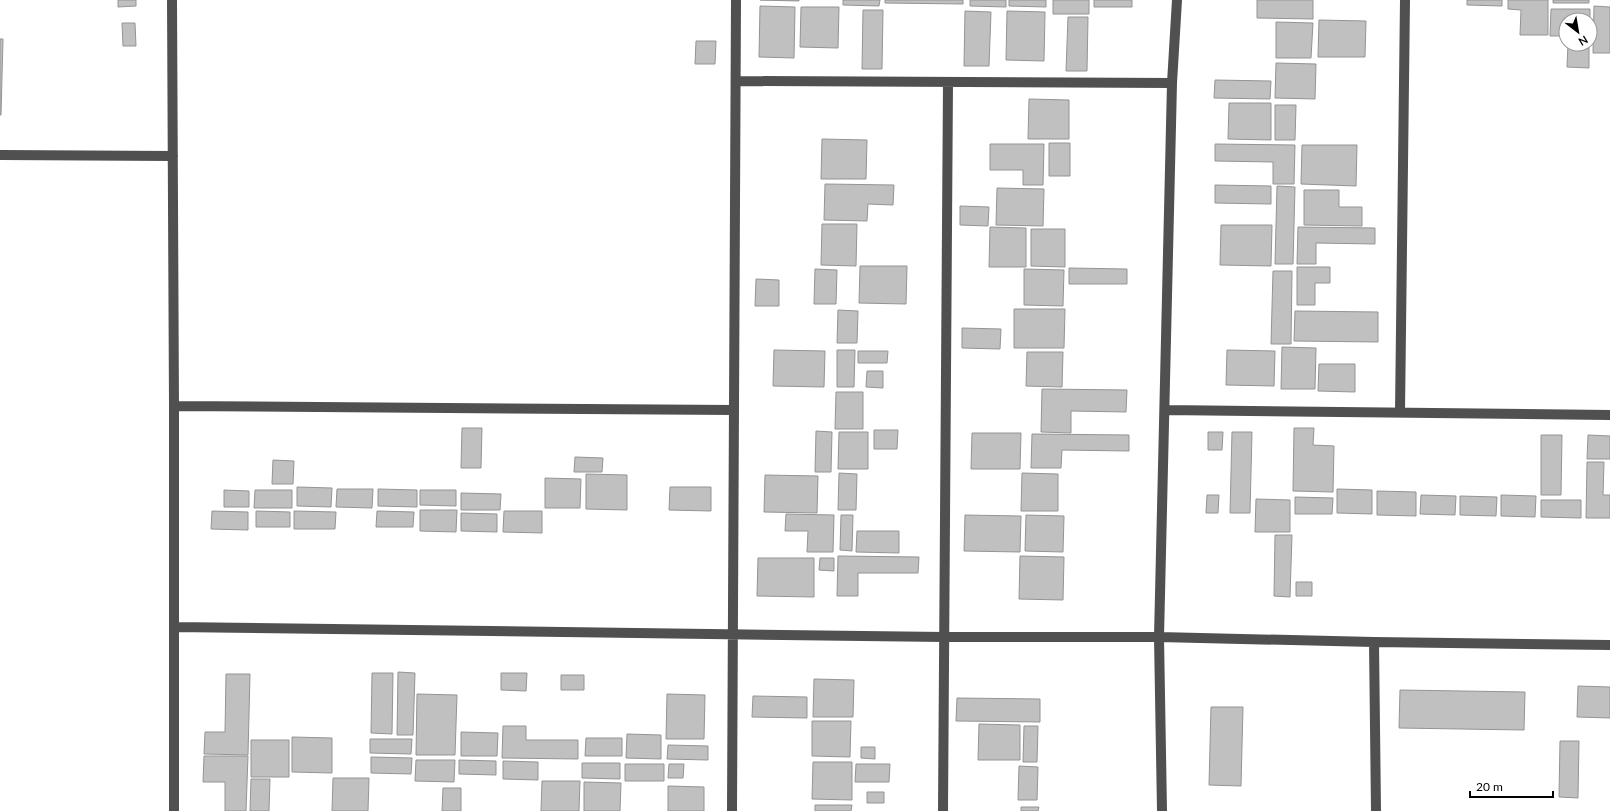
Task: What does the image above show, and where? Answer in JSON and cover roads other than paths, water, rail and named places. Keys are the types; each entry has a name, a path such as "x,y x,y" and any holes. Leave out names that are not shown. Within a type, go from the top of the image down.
{"street":[{"path":"172,0 174,811"},
{"path":"732,811 736,0"},
{"path":"1162,811 1159,637 1172,83 1177,0"},
{"path":"1400,412 1405,0"},
{"path":"736,81 1172,83"},
{"path":"943,811 948,82"},
{"path":"0,155 173,156"},
{"path":"174,406 734,410"},
{"path":"1165,410 1610,415"},
{"path":"174,628 944,637 1159,637 1610,645"},
{"path":"1374,642 1376,811"}]}
